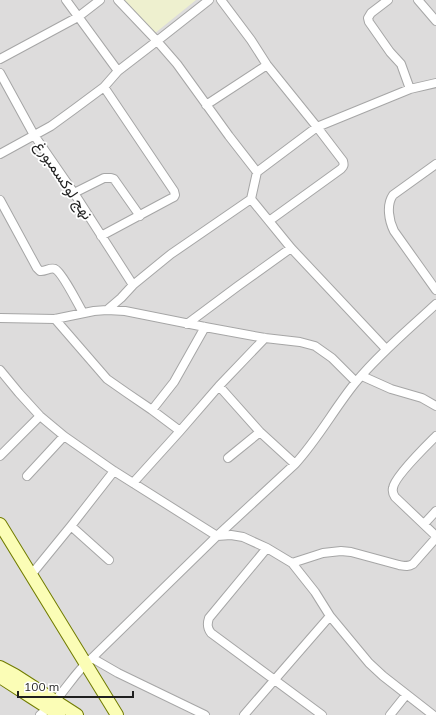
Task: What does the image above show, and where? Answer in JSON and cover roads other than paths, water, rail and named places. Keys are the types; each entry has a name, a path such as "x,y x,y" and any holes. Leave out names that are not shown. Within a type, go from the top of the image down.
{"street":[{"path":"66,0 118,71"},
{"path":"0,58 78,17 100,0"},
{"path":"118,0 177,64 257,172"},
{"path":"0,154 51,126 104,87 118,71 209,0"},
{"path":"221,0 251,40 267,65 317,127 342,161 343,166 269,222"},
{"path":"388,0 370,13 368,18 369,22 390,52 401,64 410,88"},
{"path":"418,0 436,21"},
{"path":"206,105 267,65"},
{"name":"نهج لوكسمبورغ","path":"0,74 3,86 133,285"},
{"path":"107,310 133,285 171,254 251,199 257,172 317,127 410,88 436,83"},
{"path":"102,236 174,197 175,195 104,87"},
{"path":"436,164 393,195 389,203 391,224 394,231 436,290"},
{"path":"74,193 104,178 110,178 114,180 140,216"},
{"path":"251,199 291,248 386,349"},
{"path":"0,200 37,268 44,272 51,268 58,270 83,313"},
{"path":"187,324 291,248"},
{"path":"51,710 88,661 217,536 295,464 306,452 338,405 359,379 386,349 436,304"},
{"path":"0,318 55,319 94,311 125,311 265,338 294,341 315,346 359,379 422,398 436,406"},
{"path":"55,319 107,379 152,410 180,432"},
{"path":"152,410 174,382 205,327"},
{"path":"133,483 180,432 219,386 265,338"},
{"path":"0,370 40,416 64,436 114,471 217,536 231,535 243,537 267,548 292,563 315,592 330,616 369,663 406,695 433,715"},
{"path":"219,386 260,432 295,464"},
{"path":"0,456 40,416"},
{"path":"228,458 260,432"},
{"path":"27,476 64,436"},
{"path":"292,563 324,553 341,551 351,552 406,566 413,564 436,537 395,497 392,492 392,487 395,481 419,452 436,436"},
{"path":"31,575 114,471"},
{"path":"424,524 436,511"},
{"path":"0,524 31,575 88,661 117,715"},
{"path":"71,526 110,560"},
{"path":"267,548 209,618 207,625 208,629 211,633 322,715"},
{"path":"244,715 330,616"},
{"path":"88,661 118,673 205,715"},
{"path":"0,667 15,675 51,710 77,715"},
{"path":"0,677 34,693"},
{"path":"390,715 406,695"}]}
